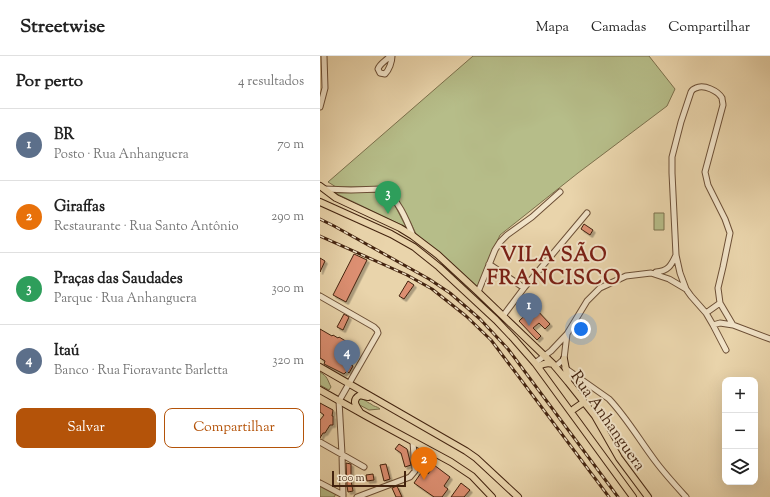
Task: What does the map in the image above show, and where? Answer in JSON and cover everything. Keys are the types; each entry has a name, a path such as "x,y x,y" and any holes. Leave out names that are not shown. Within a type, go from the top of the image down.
{"main road":[{"name":"Rua Anhanguera","path":"322,188 336,198 400,228 413,236 438,255 478,292 554,365 595,416 619,458 648,497"},
{"path":"320,202 391,234 414,247 425,255 496,320 537,365 633,497"},
{"path":"564,360 568,382"},
{"path":"537,365 548,362 554,365"},
{"path":"320,367 439,435 476,458 518,497"},
{"path":"554,389 562,394 574,409 606,454 611,466"},
{"path":"320,390 361,414 451,462 472,476 492,497"},
{"path":"361,414 355,403 359,396 362,395 379,401"},
{"path":"574,409 584,402"}],"street":[{"path":"320,107 325,88 322,81 324,56"},
{"path":"726,350 706,312 686,289 680,273 676,255 672,157 691,92 694,88 698,87 711,89 716,92 722,99 723,105 705,172 708,185 725,219 730,233 718,288 720,303 732,325"},
{"path":"322,188 351,190 382,189 390,195 397,204 409,225 413,236"},
{"path":"478,292 495,250 500,242 507,235 532,217 560,192"},
{"path":"503,316 524,288 587,213"},
{"path":"537,365 544,356 551,351 567,334 587,301 600,288 626,276 662,272 672,263 676,255"},
{"path":"489,264 524,288"},
{"path":"651,273 669,279 686,289"},
{"path":"320,296 374,327 378,333 339,401 343,496"},
{"path":"706,312 720,303"},
{"path":"713,325 720,323 732,325 770,339"},
{"path":"554,365 564,360 567,334"},
{"path":"565,368 609,399 658,465 686,497"},
{"path":"320,442 364,467"},
{"path":"357,497 410,477 415,471 413,442"},
{"path":"320,483 343,496"}],"green space":[{"path":"473,56 649,56 675,89 667,106 578,173 500,235 478,288 416,234 410,221 388,187 336,187 328,182"},
{"path":"335,193 383,193 392,200 406,227"},
{"path":"654,213 664,213 664,230 654,230"},
{"path":"320,372 325,375 328,380 331,387 329,390 320,385"},
{"path":"358,398 363,399 380,409 369,410 356,403"},
{"path":"320,485 336,494 334,497 320,497"}],"building":[{"path":"584,224 593,230 590,235 581,229"},
{"path":"354,254 367,260 346,302 333,295"},
{"path":"320,258 325,261 320,272"},
{"path":"408,281 414,285 404,299 399,296"},
{"path":"534,307 550,324 545,329 539,323 533,328 541,336 537,340 519,321"},
{"path":"344,314 349,317 343,330 337,327"},
{"path":"320,329 349,343 340,358 353,366 349,373 347,371 344,374 324,364 325,361 320,358"},
{"path":"320,403 333,410 333,425 330,425 320,438 320,420 324,415 320,412"},
{"path":"399,444 407,449 411,465 405,467 401,453 395,449"},
{"path":"346,463 351,464 351,481 353,491 348,492 347,486"},
{"path":"386,464 390,479 384,481 380,465"},
{"path":"434,465 450,477 444,486 448,489 442,497 434,497 414,483 423,470 428,474"},
{"path":"373,474 374,480 367,481 366,475"},
{"path":"461,483 470,490 464,497 451,497"},
{"path":"397,486 402,497 396,497 392,488"}],"railway":[{"path":"320,219 429,279 450,293 480,319 508,349 618,497"},
{"path":"320,236 407,275 432,289 466,316 491,340 609,497"}],"place":[{"name":"Praças das Saudades","path":"388,214"},
{"name":"BR","path":"529,326"},
{"name":"Itaú","path":"347,373"},
{"name":"Giraffas","path":"424,480"}],"district":[{"name":"VILA SÃO FRANCISCO","path":"554,266"}]}
